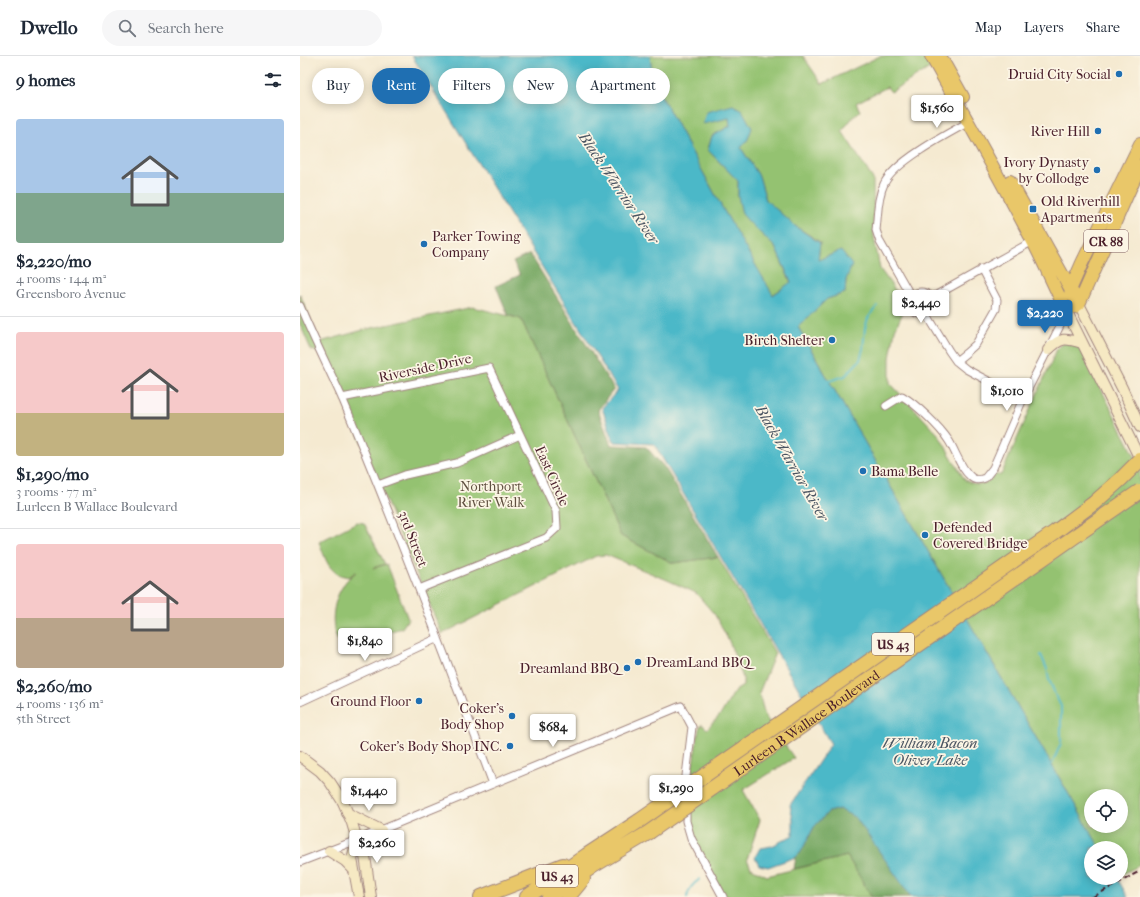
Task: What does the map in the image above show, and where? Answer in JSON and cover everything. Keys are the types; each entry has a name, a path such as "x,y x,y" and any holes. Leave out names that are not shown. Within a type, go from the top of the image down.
{"highway":[{"name":"Lurleen B Wallace Boulevard","path":"549,897 639,821 1055,532 1094,503 1140,460"},
{"name":"Lurleen B Wallace Boulevard","path":"527,897 590,861 648,833 1140,490"},
{"path":"481,897 552,870 590,861"},
{"path":"568,897 574,892 590,861"}],"main road":[{"path":"930,56 969,122 1033,241 1066,312 1140,460"},
{"path":"940,56 1071,288 1122,388 1140,427"},
{"name":"CR 88","path":"1066,312 1071,288 1082,263 1140,144"},
{"name":"CR 88","path":"1079,304 1140,166"},
{"name":"CR 88","path":"1055,262 1065,270 1077,268 1082,263"},
{"path":"1066,312 1079,304"},
{"path":"1048,350 1060,340 1069,339 1082,343"},
{"path":"300,756 320,771 330,782 343,802 357,840 365,856 371,897"},
{"path":"347,813 381,830"},
{"path":"357,840 352,859 359,897"},
{"path":"328,851 345,861 354,870"}],"street":[{"path":"912,298 880,242 877,234 876,230 880,194 884,183 892,173 930,144 969,122"},
{"path":"931,298 1033,241"},
{"path":"956,361 976,344 996,309 997,300 981,270"},
{"path":"922,292 931,298 931,309 926,313 919,314 913,310 910,304 914,294 922,292"},
{"name":"3rd Street","path":"300,306 342,398 378,485 493,784"},
{"path":"886,406 902,396 911,402 945,436 964,470 972,479 978,480 985,478 992,468 1023,399 1066,312"},
{"path":"926,313 956,361 966,369 1023,399"},
{"name":"Riverside Drive","path":"342,398 489,368 520,435"},
{"name":"East Circle","path":"378,485 405,475 457,463 520,435 556,511 557,528 546,538 418,590"},
{"path":"300,702 438,638"},
{"path":"300,862 357,840 681,706 692,727 686,776 686,821 691,838 723,897"}],"green space":[{"path":"650,56 803,56 822,84 880,56 934,56 938,63 891,92 887,87 856,103 860,111 842,131 873,179 874,237 880,269 898,294 903,312 895,330 890,358 890,383 938,434 965,480 974,484 982,484 989,481 996,474 1001,475 1059,346 1066,342 1080,347 1140,466 1140,865 1128,871 1128,841 1096,841 1091,833 1128,833 1128,789 1084,789 1084,820 798,327 827,299 845,293 846,280 841,251 818,260 820,242 795,226 766,200 759,176 741,148 748,139 729,117 730,126 712,136 708,150 738,181 738,196 750,223 775,247 791,283 772,295 666,104 670,104 670,68 652,68"},
{"path":"530,254 614,389 598,410 611,445 646,447 665,468 718,557 673,563 621,536 521,319 508,315 496,286 520,275 513,262"},
{"name":"Northport River Walk","path":"300,294 320,342 367,329 473,307 521,319 621,536 673,563 718,557 775,653 759,693 765,716 794,758 743,790 760,820 747,859 751,868 767,876 847,856 872,897 725,897 695,841 690,822 691,776 701,725 707,729 721,714 735,691 743,686 743,678 729,641 715,615 696,593 606,555 596,556 442,634 324,353 311,350 300,324"},
{"path":"357,522 364,523 385,564 373,568 387,564 408,619 402,628 341,646 337,639 333,624 334,608 339,592 349,578 356,572 349,577 335,572 327,562 319,542"},
{"path":"839,809 856,817 911,897 872,897 847,856 794,869 796,857 801,852 814,827 828,812"}],"water":[{"name":"William Bacon Oliver Lake","path":"412,56 650,56 652,68 576,68 576,104 666,104 723,209 773,295 791,282 775,247 742,214 738,196 738,181 708,150 712,136 730,126 729,118 703,124 706,112 733,105 742,110 752,128 748,139 741,148 759,176 766,200 795,226 820,243 818,260 841,251 852,265 846,280 845,293 827,299 798,327 1084,820 1084,833 1091,833 1096,841 1084,841 1084,885 1121,885 1128,897 911,897 856,818 839,809 828,812 814,827 801,852 796,857 768,867 759,865 755,857 760,848 772,846 793,835 793,820 790,805 831,744 654,444 614,442 602,408 618,390 442,104 505,104 505,68 438,68 438,98 430,85 430,68 419,68"}],"waterway":[{"path":"829,381 845,376 860,360 868,318 877,306"},
{"path":"1041,655 1047,669 1049,680 1061,705 1061,743 1052,764"},
{"path":"687,897 692,886 700,879"}],"railway":[{"path":"1093,897 1140,871"}],"place":[{"name":"Druid City Social","path":"1119,74"},
{"name":"River Hill","path":"1098,131"},
{"name":"Ivory Dynasty by Collodge","path":"1097,170"},
{"name":"Old Riverhill Apartments","path":"1033,209"},
{"name":"Parker Towing Company","path":"424,244"},
{"name":"Birch Shelter","path":"832,340"},
{"name":"Bama Belle","path":"863,471"},
{"name":"Defended Covered Bridge","path":"925,535"},
{"name":"DreamLand BBQ","path":"638,662"},
{"name":"Dreamland BBQ","path":"627,668"},
{"name":"Ground Floor","path":"419,701"},
{"name":"Coker's Body Shop","path":"512,716"},
{"name":"Coker's Body Shop INC.","path":"510,746"}],"water label":[{"name":"Black Warrior River","path":"619,188"},
{"name":"Black Warrior River","path":"792,463"}]}
